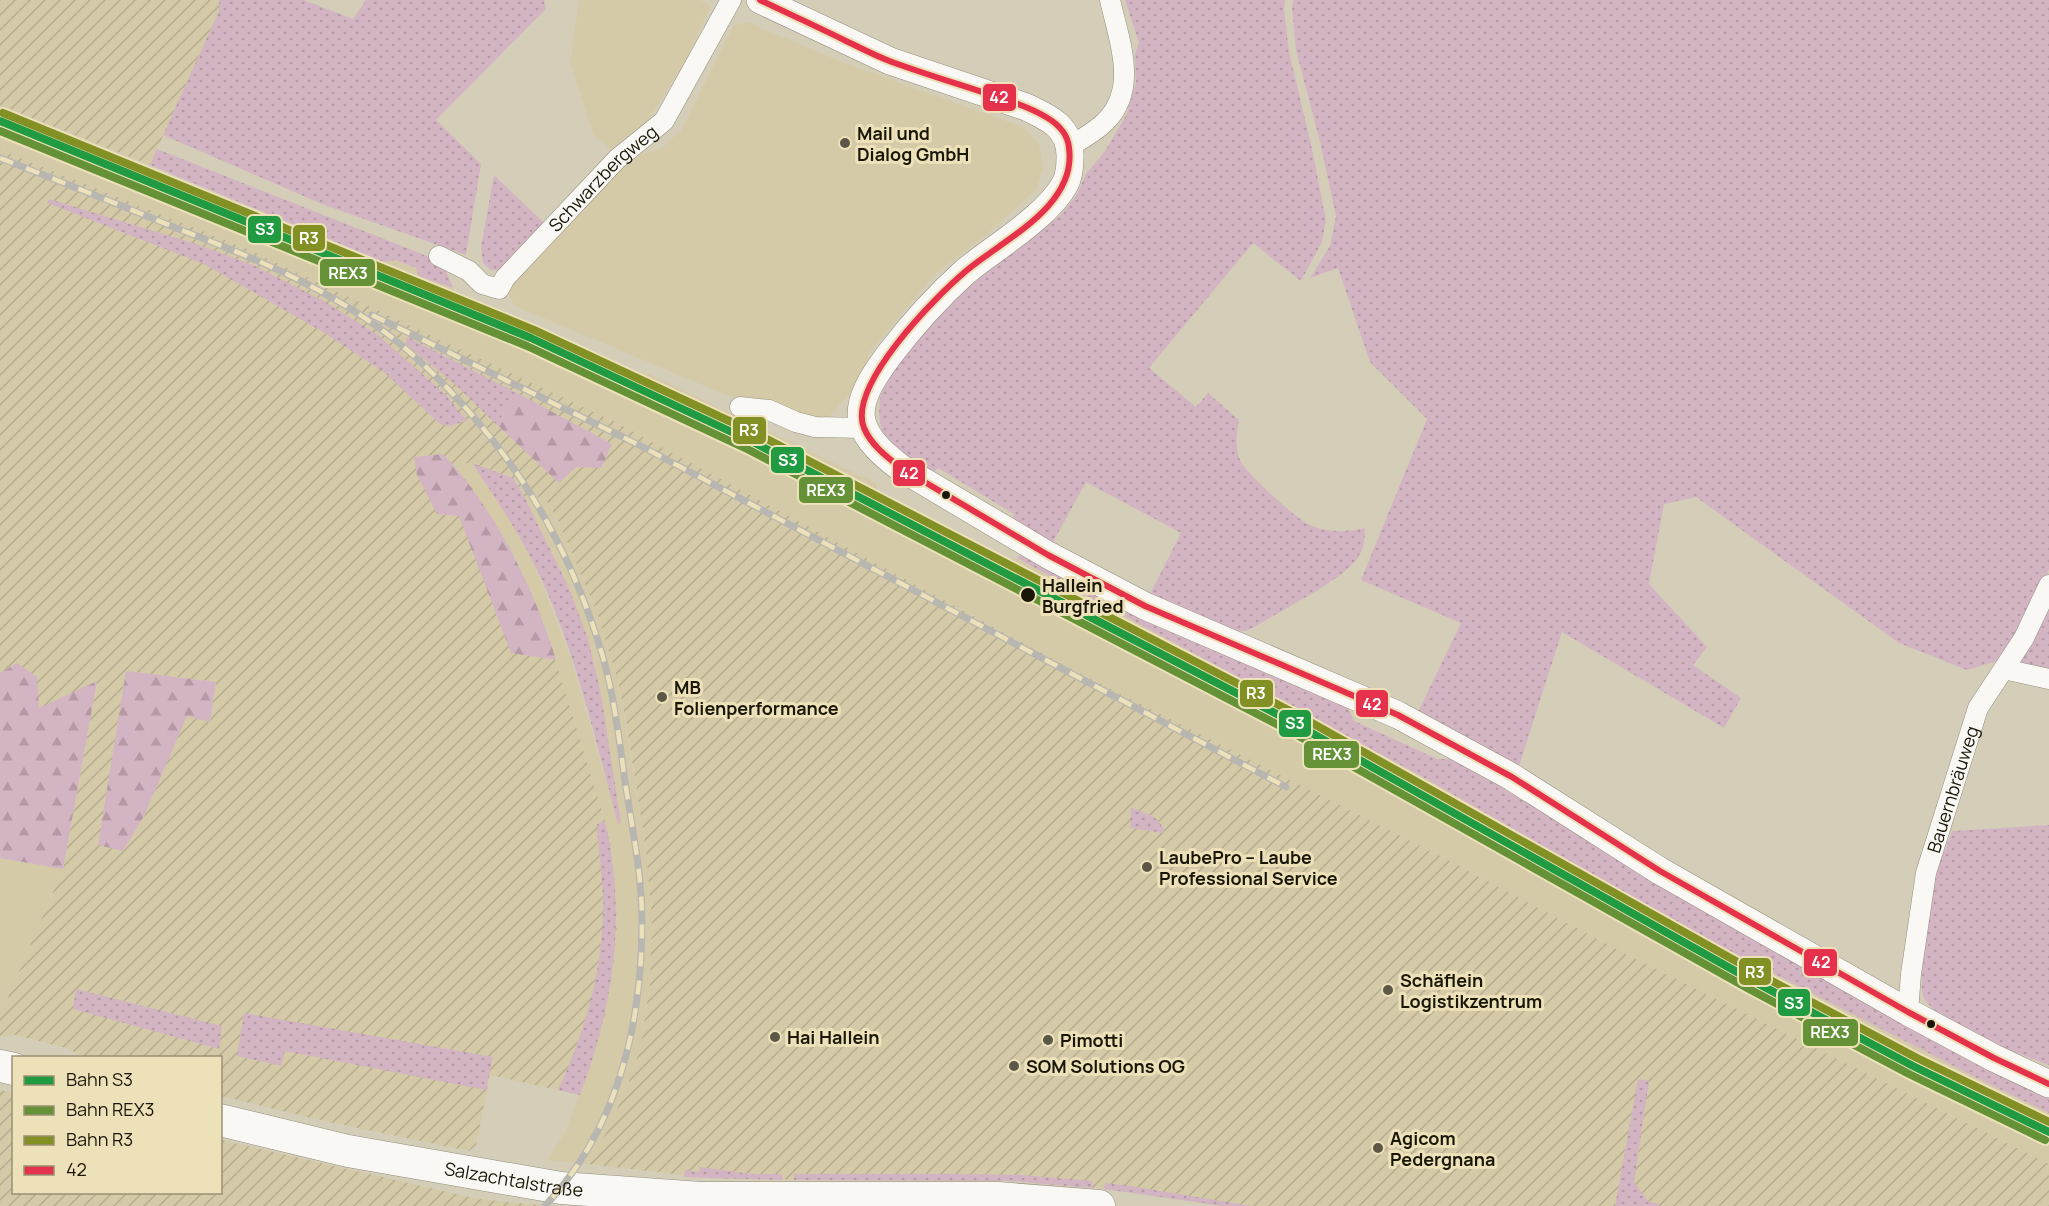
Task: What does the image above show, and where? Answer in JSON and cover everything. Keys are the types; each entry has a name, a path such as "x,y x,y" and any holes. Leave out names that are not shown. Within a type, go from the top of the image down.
{"main road":[{"name":"Salzachtalstraße","path":"222,1120 348,1151 561,1188 701,1198 998,1198 1100,1206"}],"street":[{"name":"Schwarzbergweg","path":"439,256 469,271 482,284 499,289 505,278 617,159 664,121 731,0"},
{"path":"760,0 890,61 1026,107 1059,124 1070,146 1066,182 1057,197 949,288 908,332 875,374 864,394 861,413 864,428 876,448 901,468 1048,555 1145,606 1398,715 1512,777 1660,871 1908,1012 1976,1049 2049,1084"},
{"path":"1070,146 1106,122 1122,99 1125,72 1122,47 1110,0"},
{"path":"740,407 769,410 796,422 815,427 864,428"},
{"name":"Bauernbräuweg","path":"1908,1012 1911,974 1926,873 1978,708 2024,638 2049,585"},
{"path":"2004,669 2049,679"}],"shaded area":[{"path":"0,0 219,0 219,11 150,165 0,105"},
{"path":"579,0 700,0 711,6 684,64 636,139 615,153 593,134 570,62"},
{"path":"747,22 842,62 1023,127 1039,144 1043,169 1036,190 987,234 935,274 868,354 871,371 827,419 745,403 515,306 505,290 626,160 662,148 681,130 733,26"},
{"path":"0,105 384,262 395,260 417,269 419,276 453,288 455,294 636,374 649,374 876,483 879,493 1006,560 1017,558 1423,777 1691,931 2049,1113 2049,1164 1626,954 1440,856 1062,664 619,424 247,249 0,150"},
{"path":"0,150 247,249 619,424 1062,664 1440,856 1626,954 2049,1164 2049,1206 1223,1206 1123,1191 1010,1181 718,1179 588,1164 605,1135 628,1085 641,1045 650,984 652,920 646,850 626,721 618,681 597,612 558,520 545,498 524,496 513,478 471,463 453,464 475,491 512,553 547,633 611,846 617,922 614,964 604,1021 580,1095 490,1075 476,1145 469,1151 315,1119 222,1096 222,1056 82,1056 66,1048 15,1035 0,1037 0,1016 63,869 97,682 39,709 17,663 0,673","holes":["127,671 216,682 210,721 187,716 144,816 123,851"]},
{"path":"452,463 472,463 510,520 535,566 571,659 618,823 569,588 524,496 545,498 558,520 597,612 618,681 646,850 652,920 650,984 641,1045 628,1085 605,1135 588,1164 547,1160 566,1130 604,1021 614,964 617,922 611,846 547,633 512,553 475,491"},
{"path":"0,858 63,869 0,1016"},
{"path":"0,1090 12,1093 12,1194 222,1194 222,1140 478,1199 550,1206 0,1206"}],"green space":[{"path":"219,0 304,0 353,19 366,0 544,0 546,9 436,120 481,164 466,255 322,204 163,135 219,11"},
{"path":"1125,0 1285,0 1289,52 1326,220 1322,242 1301,281 1253,243 1149,368 1196,407 1208,393 1239,420 1237,449 1243,465 1264,488 1303,521 1330,531 1365,528 1361,551 1349,568 1307,597 1249,630 1231,633 1149,596 1181,533 1086,482 1052,544 1011,520 1014,514 938,468 932,474 887,442 881,428 880,397 889,377 906,352 977,274 1060,216 1076,196 1086,174 1105,151 1127,114 1136,82 1135,54 1139,43"},
{"path":"1293,0 2049,0 2049,569 2013,646 1997,661 1967,670 1899,643 1696,497 1664,504 1649,584 1707,647 1693,665 1741,698 1724,728 1562,632 1519,766 1418,712 1461,623 1361,580 1427,419 1370,362 1338,268 1310,278 1330,246 1336,216 1296,50"},
{"path":"157,149 442,262 453,288 419,276 416,268 395,260 384,262 150,165"},
{"path":"494,175 545,224 504,270 491,270 483,263 481,247"},
{"path":"49,199 196,244 253,265 322,300 378,335 446,395 467,421 449,426 440,424 385,373 323,332 204,264 47,203"},
{"path":"407,337 519,394 496,424 457,386 406,344"},
{"path":"519,394 612,444 601,468 576,467 559,483 496,424"},
{"path":"443,454 479,499 511,551 537,606 556,660 511,653 459,516 437,514 417,475 414,457"},
{"path":"472,463 513,478 569,588 588,639 601,694 621,823 618,824 592,725 561,626 520,538"},
{"path":"1020,555 1136,617 1347,706 1354,721 1437,759 1454,759 1757,941 2049,1096 2049,1113 1691,931 1423,777 1017,558"},
{"path":"2049,598 2049,672 2021,666 2021,657"},
{"path":"17,663 37,677 39,708 97,681 63,869 0,858 0,673"},
{"path":"126,671 216,682 210,722 187,716 144,816 123,851 98,845"},
{"path":"1131,808 1147,813 1156,819 1163,827 1164,833 1130,828"},
{"path":"605,821 612,856 615,891 616,925 613,960 609,993 601,1027 580,1095 558,1090 576,1048 595,980 602,934 603,900 597,824"},
{"path":"2049,825 2049,1065 1960,1028 1944,1017 1931,1007 1923,996 1922,975 1934,882 1952,831"},
{"path":"76,989 222,1026 219,1049 73,1009"},
{"path":"244,1013 493,1057 486,1090 285,1051 281,1066 237,1056"},
{"path":"1638,1079 1649,1081 1634,1182 1648,1201 1659,1204 1658,1206 1615,1206"},
{"path":"700,1167 752,1174 782,1174 782,1180 684,1177 685,1170 699,1172"},
{"path":"794,1174 1023,1175 1092,1181 1093,1188 1010,1181 794,1180"},
{"path":"1105,1183 1251,1206 1223,1206 1104,1189"}],"railway":[{"path":"0,158 264,264 321,291 375,325 438,378 492,439 523,482 555,536 586,608 609,679 637,855 642,921 637,998 631,1036 621,1073 608,1109 591,1143 570,1176 545,1206"},
{"path":"372,315 639,445 1286,787"}],"rail line":[{"name":"R3","path":"3,113 534,330 757,434 1296,714 1757,973 1917,1058 2049,1122"},
{"name":"S3","path":"0,121 531,338 753,442 1292,722 1753,981 1913,1066 2049,1132"},
{"name":"REX3","path":"0,131 527,346 749,450 1288,730 1749,989 1909,1074 2045,1140"}],"transit line":[{"name":"42","path":"760,0 886,60 1033,110 1058,126 1068,143 1068,169 1062,187 1050,204 1035,219 952,283 897,343 868,389 862,410 864,428 875,445 890,460 1048,555 1145,606 1398,715 1512,777 1660,871 1908,1012 1994,1058 2049,1084"}],"place":[{"name":"Mail und Dialog GmbH","path":"845,143"},
{"name":"Hallein Burgfried","path":"1028,595"},
{"name":"MB Folienperformance","path":"662,697"},
{"name":"LaubePro – Laube Professional Service","path":"1147,867"},
{"name":"Schäflein Logistikzentrum","path":"1388,990"},
{"name":"Hai Hallein","path":"775,1037"},
{"name":"Pimotti","path":"1048,1040"},
{"name":"SOM Solutions OG","path":"1014,1066"},
{"name":"Agicom Pedergnana","path":"1378,1148"}]}
